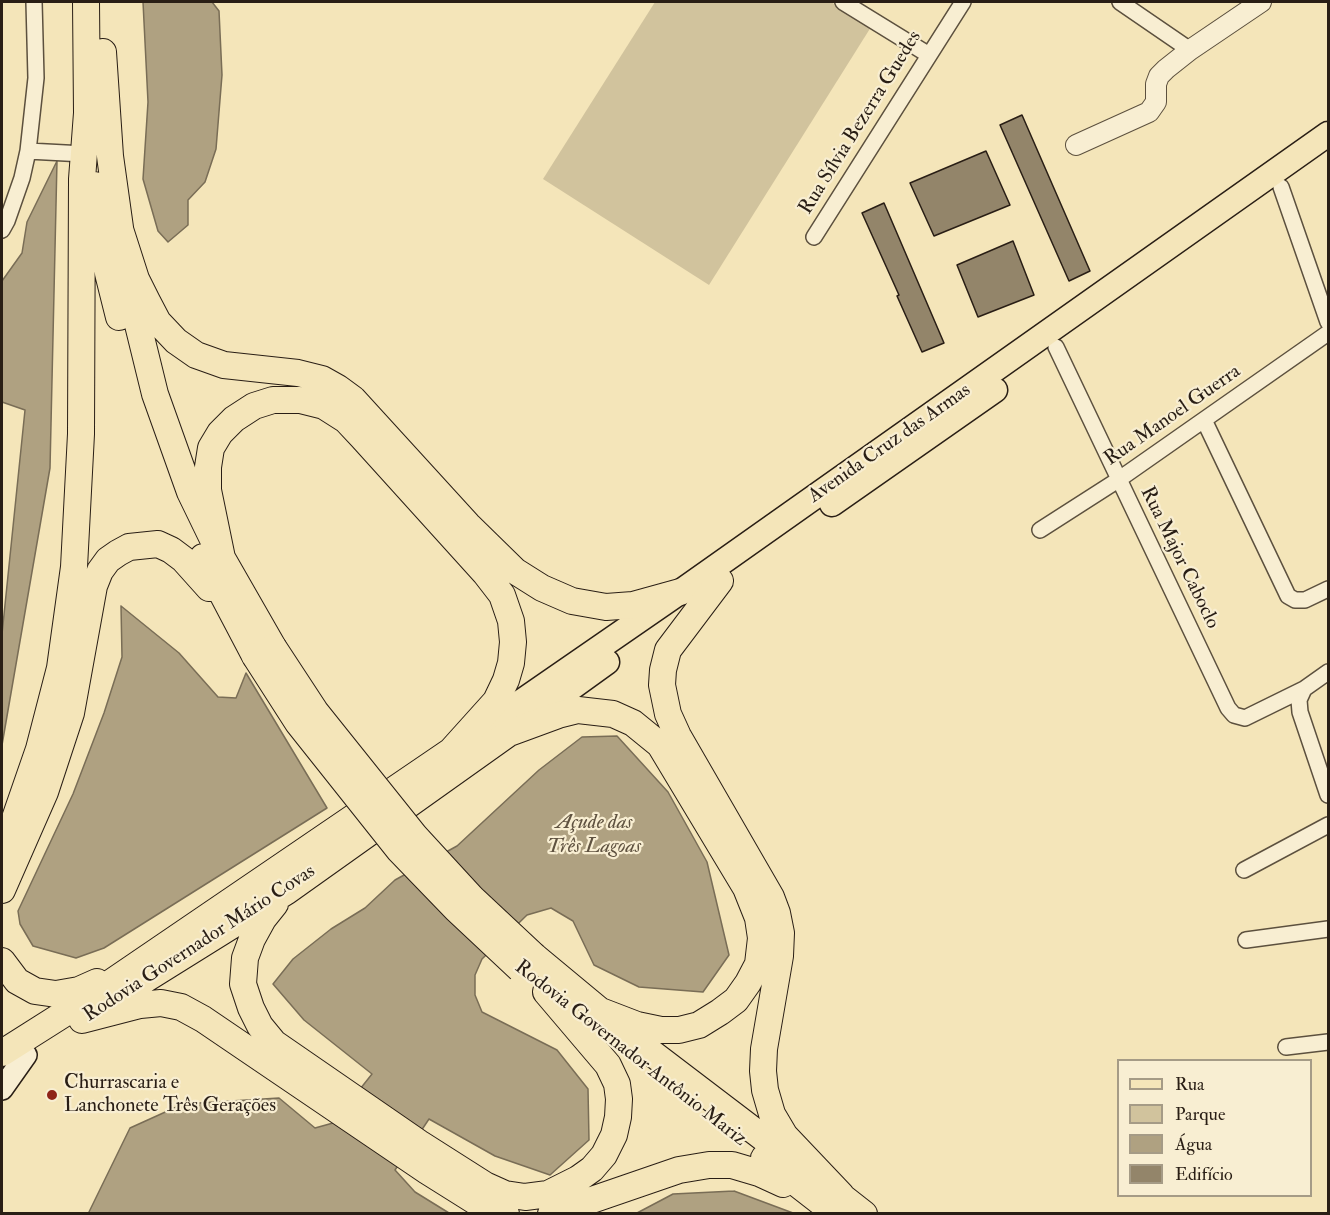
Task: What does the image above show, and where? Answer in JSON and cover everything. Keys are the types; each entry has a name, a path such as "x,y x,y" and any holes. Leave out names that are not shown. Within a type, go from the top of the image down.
{"highway":[{"path":"2,846 13,824 39,749 60,668 74,567 81,434 82,179 87,113 86,2"},
{"path":"101,2 110,156 131,299 155,394 190,492 264,651"},
{"path":"87,113 97,205 108,273 140,399 176,499 230,611"},
{"path":"119,226 136,279 147,302 158,322 176,341 196,355 224,365 298,373 322,379 338,388 353,399 468,525 515,571 542,588 572,601 606,607 633,605 680,592"},
{"path":"14,1054 138,964 451,751 496,701 506,680 511,663 513,642 511,621 502,595 485,573 346,420 324,406 300,400 273,400 254,406 234,419 220,433 211,448 208,490 222,558"},
{"path":"2,890 45,792 68,724 94,586 100,571 108,560 118,553 143,545 158,544 183,559 230,611 315,711 415,836 527,962 598,1010"},
{"path":"720,581 668,650 662,685 668,714 678,736 771,897 777,913 781,933 780,956 765,1039 763,1071 765,1090 772,1114 785,1136 835,1205"},
{"name":"Rodovia Governador Mário Covas","path":"2,1071 14,1054 82,1020 287,891 509,733 578,710 613,714 633,723 660,745 740,878 758,918 761,938 758,964 736,1000 699,1025 661,1030 598,1010"},
{"path":"287,891 262,919 252,939 245,958 243,984 250,1008 260,1026 274,1043 344,1102"},
{"path":"2,962 17,981 35,991 56,994 79,990 138,964"},
{"name":"Rodovia Governador Antônio Mariz","path":"527,962 546,992 835,1205 864,1214"},
{"path":"414,1150 505,1194 525,1197 548,1194 564,1187 592,1169 604,1155 614,1135 618,1117 617,1084 608,1065 546,992"},
{"path":"82,1020 140,1005 161,1003 181,1007 344,1102 414,1150 478,1203 506,1214"},
{"name":"Rodovia Governador Antônio Mariz","path":"598,1010 703,1092 835,1205"},
{"path":"551,1214 679,1170 709,1165 732,1165 759,1173 835,1205"}],"main road":[{"name":"Avenida Cruz das Armas","path":"451,751 1329,134"},
{"name":"Avenida Cruz das Armas","path":"509,733 720,581 868,480 1329,153"},
{"path":"2,1089 14,1054"}],"street":[{"path":"2,230 22,178 28,151 36,78 34,2"},
{"path":"843,2 929,55"},
{"name":"Rua Sílvia Bezerra Guedes","path":"814,237 963,2"},
{"path":"1120,2 1190,50"},
{"path":"1076,145 1149,112 1156,102 1156,84 1159,76 1190,50 1261,2"},
{"path":"28,151 84,154"},
{"path":"1281,187 1329,322"},
{"name":"Rua Manoel Guerra","path":"1040,530 1118,480 1329,333"},
{"name":"Rua Major Caboclo","path":"1056,347 1212,676 1234,715 1245,718 1304,689 1329,672"},
{"path":"1204,420 1288,596 1295,600 1305,600 1329,589"},
{"path":"1304,689 1299,700 1300,712 1329,795"},
{"path":"1244,870 1329,825"},
{"path":"1246,940 1329,929"},
{"path":"1286,1047 1329,1042"}],"green space":[{"path":"655,2 831,2 871,27 709,285 543,179"}],"water":[{"path":"143,2 212,2 219,11 222,75 216,149 205,182 188,200 188,225 168,242 158,231 143,179 148,102"},
{"path":"57,161 50,468 2,745 2,634 25,410 2,402 2,281 22,253 27,222"},
{"path":"121,606 179,653 218,697 236,698 246,673 327,808 104,948 76,958 33,946 20,924 18,911 73,794 104,713 122,657"},
{"name":"Açude das Três Lagoas","path":"617,736 668,792 707,862 729,955 703,992 639,987 594,965 573,921 551,908 527,915 482,959 475,975 475,995 482,1012 557,1050 588,1089 589,1140 550,1175 495,1156 429,1119 395,1170 415,1192 449,1213 88,1214 130,1128 183,1104 279,1098 315,1128 333,1123 372,1074 304,1020 273,984 293,959 331,929 365,908 395,880 457,846 539,770 582,737"},
{"path":"734,1191 793,1213 637,1213 673,1194"}],"building":[{"path":"1022,115 1090,271 1069,281 1000,125"},
{"path":"986,151 1010,205 934,236 910,183"},
{"path":"884,203 944,343 922,352 862,213"},
{"path":"1013,241 1034,295 978,317 957,265"}],"place":[{"name":"Churrascaria e Lanchonete Três Gerações","path":"52,1095"}]}
